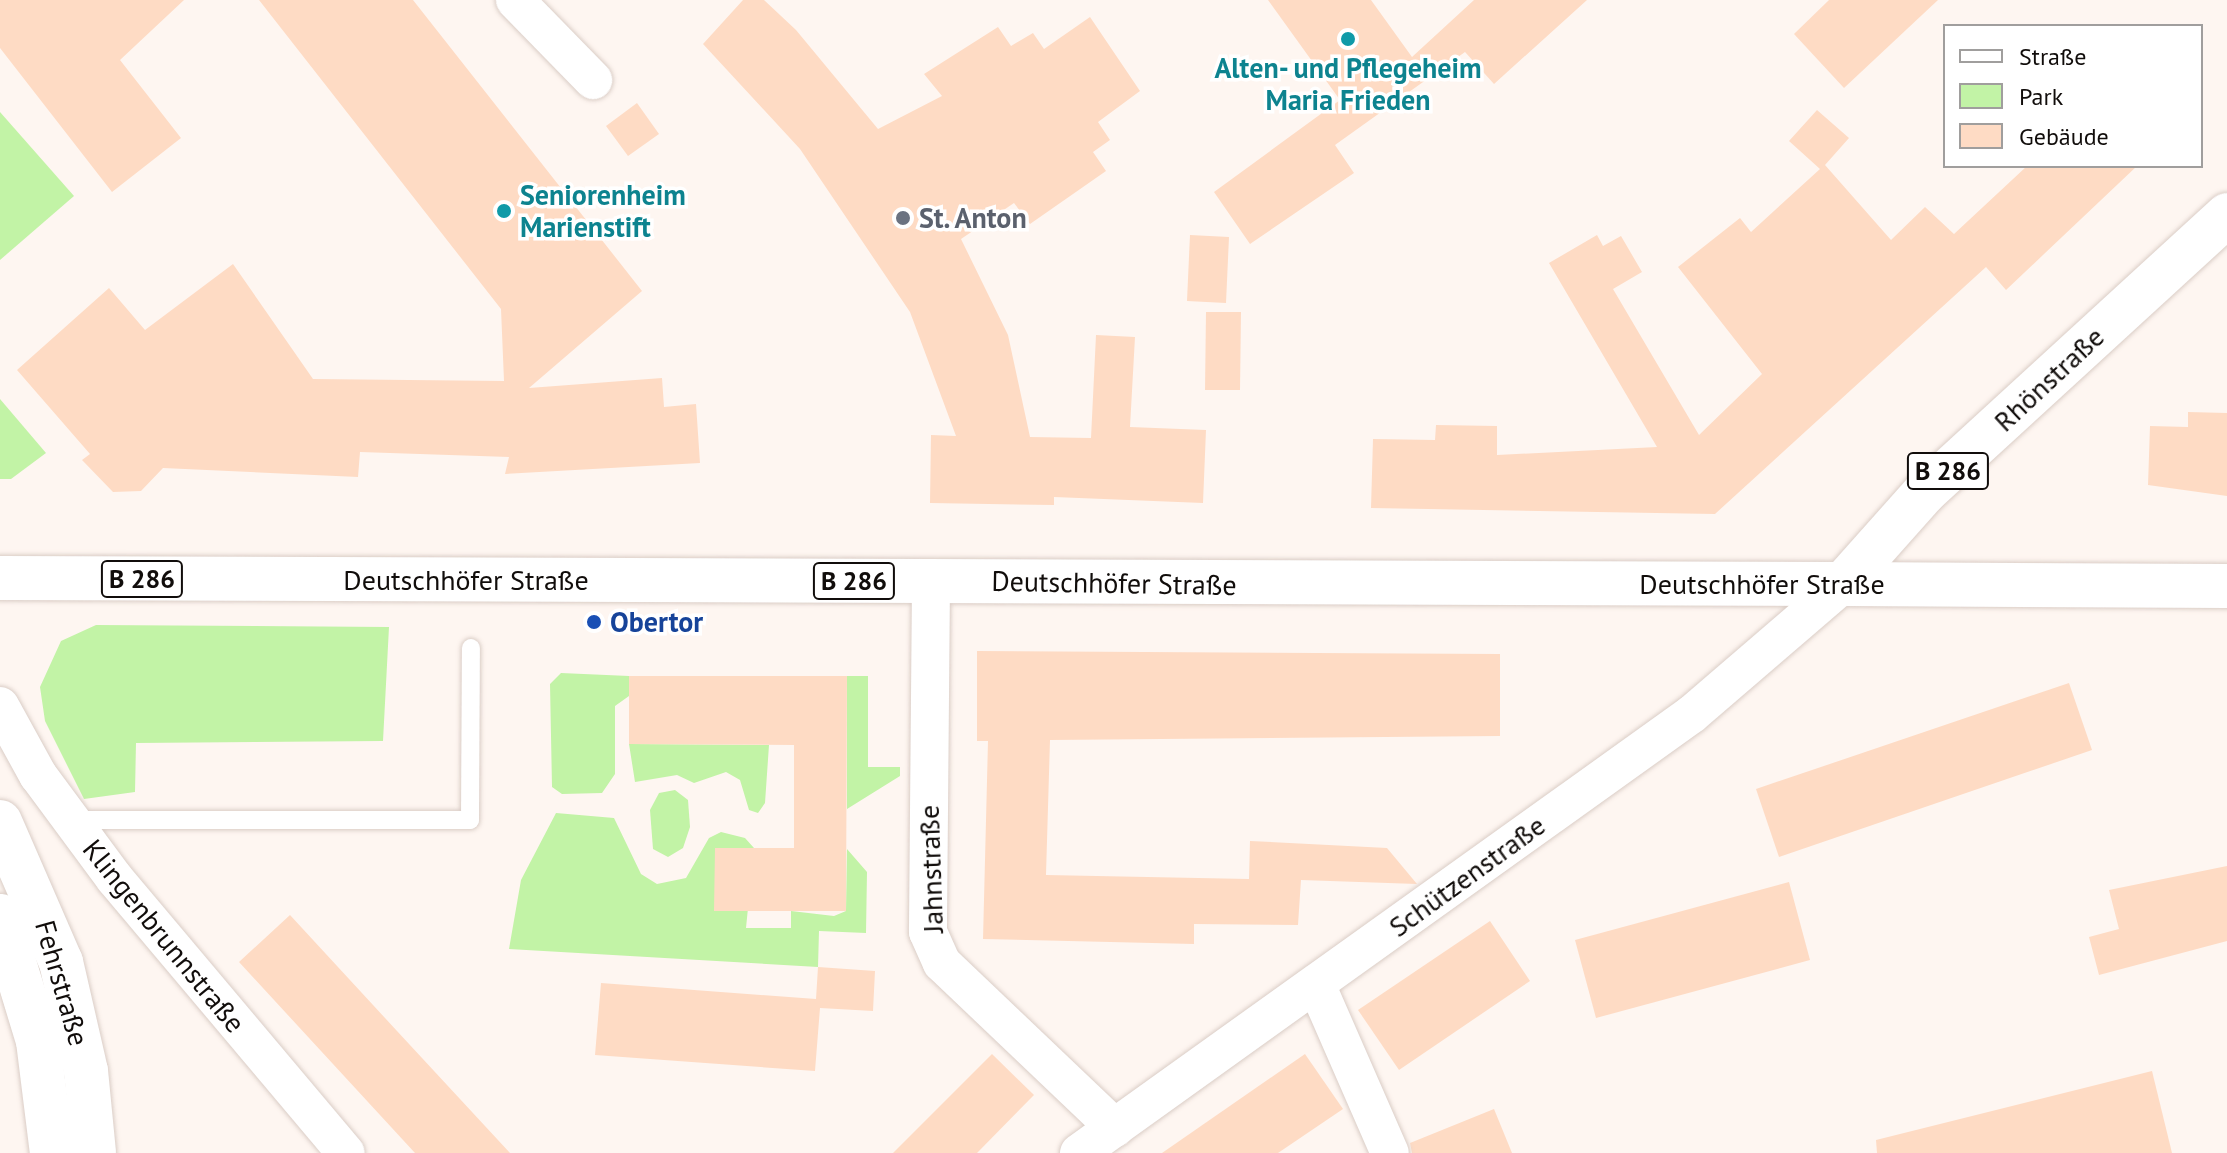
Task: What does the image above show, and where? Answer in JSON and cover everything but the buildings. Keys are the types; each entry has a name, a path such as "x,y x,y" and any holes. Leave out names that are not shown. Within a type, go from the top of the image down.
{"main road":[{"name":"Rhönstraße","path":"1843,584 1925,492 2227,215"},
{"name":"Deutschhöfer Straße","path":"0,578 2227,586"},
{"name":"Fehrstraße","path":"0,822 61,962 86,1071 94,1153"},
{"name":"Fehrstraße","path":"0,916 38,1041 52,1153"}],"street":[{"path":"515,0 593,80"},
{"name":"Jahnstraße","path":"931,582 928,932 942,963 1115,1128"},
{"name":"Schützenstraße","path":"1079,1153 1692,714 1843,584"},
{"name":"Klingenbrunnstraße","path":"0,706 71,820 188,968 346,1153"},
{"path":"1316,984 1390,1153"}],"lane":[{"path":"71,820 470,820 471,648"}],"green space":[{"path":"0,112 74,196 0,260"},
{"path":"0,399 46,453 11,479 0,479"},
{"path":"96,625 389,627 383,741 136,743 135,792 84,799 45,721 40,687 61,641"},
{"path":"561,673 629,676 629,696 615,706 615,774 602,793 562,794 552,787 550,684"},
{"path":"847,676 868,676 868,767 900,767 900,776 847,809"},
{"path":"629,744 769,745 765,803 758,813 749,810 740,780 726,772 694,783 677,775 635,782"},
{"path":"675,790 688,800 690,827 683,848 668,857 653,849 650,810 659,793"},
{"path":"556,813 614,818 641,874 657,884 686,878 709,838 721,832 745,838 754,848 746,928 791,928 791,911 834,916 846,911 847,849 867,872 866,933 819,931 818,967 509,949 521,880"}],"place":[{"name":"Alten- und Pflegeheim Maria Frieden","path":"1348,39"},
{"name":"Seniorenheim Marienstift","path":"504,211"},
{"name":"St. Anton","path":"903,218"},
{"name":"Obertor","path":"594,622"}]}
